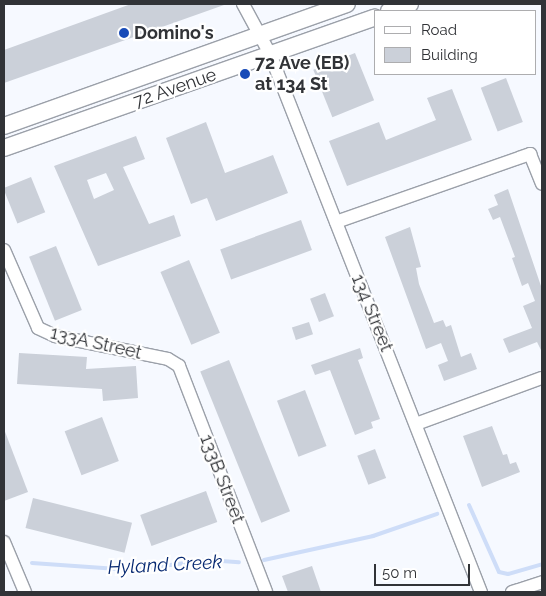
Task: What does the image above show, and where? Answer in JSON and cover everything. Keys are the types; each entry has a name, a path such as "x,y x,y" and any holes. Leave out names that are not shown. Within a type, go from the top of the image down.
{"main road":[{"name":"72 Avenue","path":"4,126 347,4"},
{"path":"393,10 410,4"},
{"name":"72 Avenue","path":"4,148 374,17"}],"street":[{"name":"134 Street","path":"243,4 261,34 270,54 481,592"},
{"path":"336,222 530,154 542,184"},
{"name":"133A Street","path":"4,250 38,328 55,336 168,359 179,366"},
{"name":"133B Street","path":"179,366 266,592"},
{"path":"416,424 542,378"},
{"path":"4,542 25,592"},
{"path":"512,592 542,582"}],"building":[{"path":"131,4 224,5 4,83 4,50"},
{"path":"355,53 374,100 332,117 313,70"},
{"path":"506,78 523,122 498,132 481,88"},
{"path":"452,89 472,140 347,186 329,141 379,122 386,140 436,120 427,98"},
{"path":"206,122 225,173 273,155 288,193 216,221 207,198 191,204 166,138"},
{"path":"136,136 145,159 123,167 149,224 174,215 181,236 98,266 54,166","holes":["106,173 114,190 94,199 87,180"]},
{"path":"31,177 45,212 17,223 4,188"},
{"path":"508,189 542,289 542,352 537,342 509,353 503,339 532,328 523,306 535,301 528,283 522,286 512,258 515,257 500,217 493,220 488,209 498,205 494,195"},
{"path":"301,220 312,250 231,279 220,249"},
{"path":"410,227 421,267 416,268 419,284 434,323 443,320 446,327 451,325 461,357 471,353 477,369 444,381 438,365 448,361 441,343 426,349 385,237"},
{"path":"56,246 82,310 55,321 29,257"},
{"path":"189,260 220,333 191,345 160,272"},
{"path":"325,293 334,316 319,322 310,299"},
{"path":"309,322 313,334 296,340 292,328"},
{"path":"360,348 363,358 358,360 380,419 371,422 373,428 355,435 330,370 315,375 311,365"},
{"path":"19,353 87,357 86,369 136,366 138,398 103,401 102,389 17,384"},
{"path":"229,360 290,511 261,523 200,372"},
{"path":"305,390 327,446 298,457 277,401"},
{"path":"102,417 119,461 82,475 65,431"},
{"path":"492,426 503,455 507,454 510,464 516,462 520,472 482,487 463,436"},
{"path":"4,429 28,492 4,501"},
{"path":"375,449 386,478 368,485 357,456"},
{"path":"206,491 217,522 152,546 140,515"},
{"path":"33,498 132,523 124,553 26,528"},
{"path":"312,566 321,592 288,592 282,576"}],"waterway":[{"name":"Hyland Creek","path":"469,505 499,572 508,574 542,564"},
{"name":"Hyland Creek","path":"264,560 373,536 437,514"},
{"name":"Hyland Creek","path":"32,563 132,570 208,560 239,562"}],"place":[{"name":"Domino's","path":"124,33"},
{"name":"72 Ave (EB) at 134 St","path":"245,74"}]}
